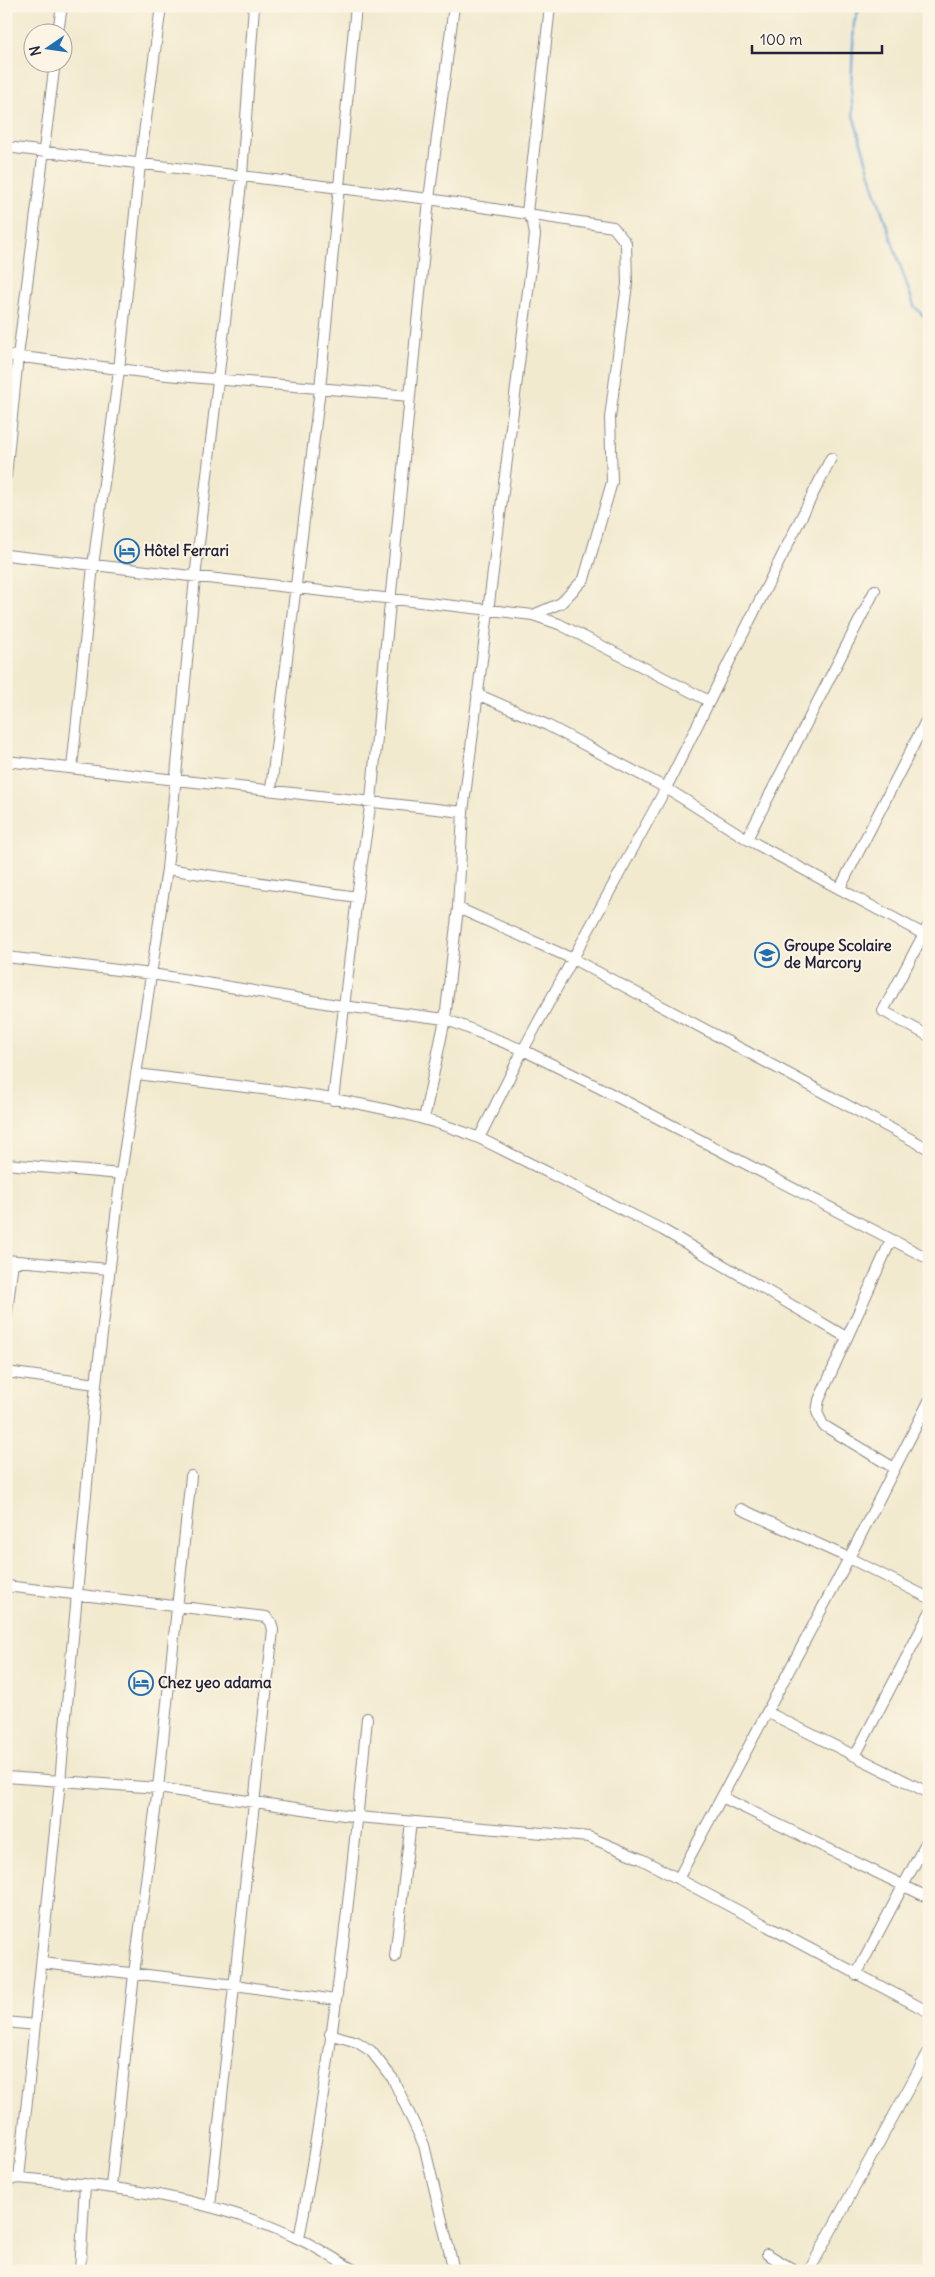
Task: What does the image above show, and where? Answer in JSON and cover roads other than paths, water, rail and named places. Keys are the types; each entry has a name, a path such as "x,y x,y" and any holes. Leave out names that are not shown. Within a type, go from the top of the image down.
{"street":[{"path":"60,22 62,6"},
{"path":"72,768 93,566 119,370 140,164 161,6"},
{"path":"19,2178 60,1782 108,1270 167,869 174,779 195,578 242,176 254,6"},
{"path":"271,789 320,389 356,6"},
{"path":"333,1100 356,897 371,800 392,599 429,199 454,6"},
{"path":"424,1119 445,1019 458,908 463,812 535,235 533,223 527,213 550,6"},
{"path":"6,476 18,356 54,72"},
{"path":"6,147 429,199 613,227 626,243 627,284 610,418 612,482 584,579 560,603 533,615"},
{"path":"6,355 119,370 410,396"},
{"path":"479,1138 523,1050 666,788 832,458"},
{"path":"6,556 533,615 559,624 709,701"},
{"path":"747,839 875,590"},
{"path":"477,694 547,725 666,788 747,839 926,936"},
{"path":"840,888 929,716"},
{"path":"6,761 371,800 463,812"},
{"path":"167,869 356,897"},
{"path":"458,908 573,959 929,1149"},
{"path":"929,924 926,936 883,1011 929,1036"},
{"path":"6,957 152,974 343,1006 445,1019 523,1050 929,1259"},
{"path":"137,1074 333,1100 449,1126 479,1138 663,1230 846,1337"},
{"path":"6,1164 121,1174"},
{"path":"891,1240 846,1337 819,1400 817,1412 823,1425 894,1468"},
{"path":"6,1321 10,1260 108,1270"},
{"path":"6,1372 96,1384"},
{"path":"678,1879 849,1558 929,1400"},
{"path":"111,2186 134,1974 158,1788 191,1476"},
{"path":"741,1509 849,1558 929,1598"},
{"path":"6,1586 266,1617 271,1622 273,1630 210,2206"},
{"path":"855,1756 929,1614"},
{"path":"767,1712 929,1793"},
{"path":"299,2239 316,2144 335,2000 358,1817 367,1718"},
{"path":"6,1777 158,1788 358,1817 590,1837 640,1859 929,2012"},
{"path":"722,1796 904,1884 929,1898"},
{"path":"396,1957 412,1822"},
{"path":"856,1975 929,1837"},
{"path":"42,1962 235,1985 335,2000"},
{"path":"6,2022 35,2025"},
{"path":"330,2034 357,2042 371,2051 393,2079 424,2145 454,2271"},
{"path":"809,2271 929,2052"},
{"path":"6,2180 19,2178 111,2186 210,2206 299,2239 350,2269"},
{"path":"80,2271 85,2184"},
{"path":"767,2254 796,2271"}],"waterway":[{"path":"860,6 854,23 851,89 853,115 875,191 914,306 929,322"}],"place":[{"name":"Hôtel Ferrari","path":"127,551"},
{"name":"Groupe Scolaire de Marcory","path":"767,955"},
{"name":"Chez yeo adama","path":"141,1683"}]}
